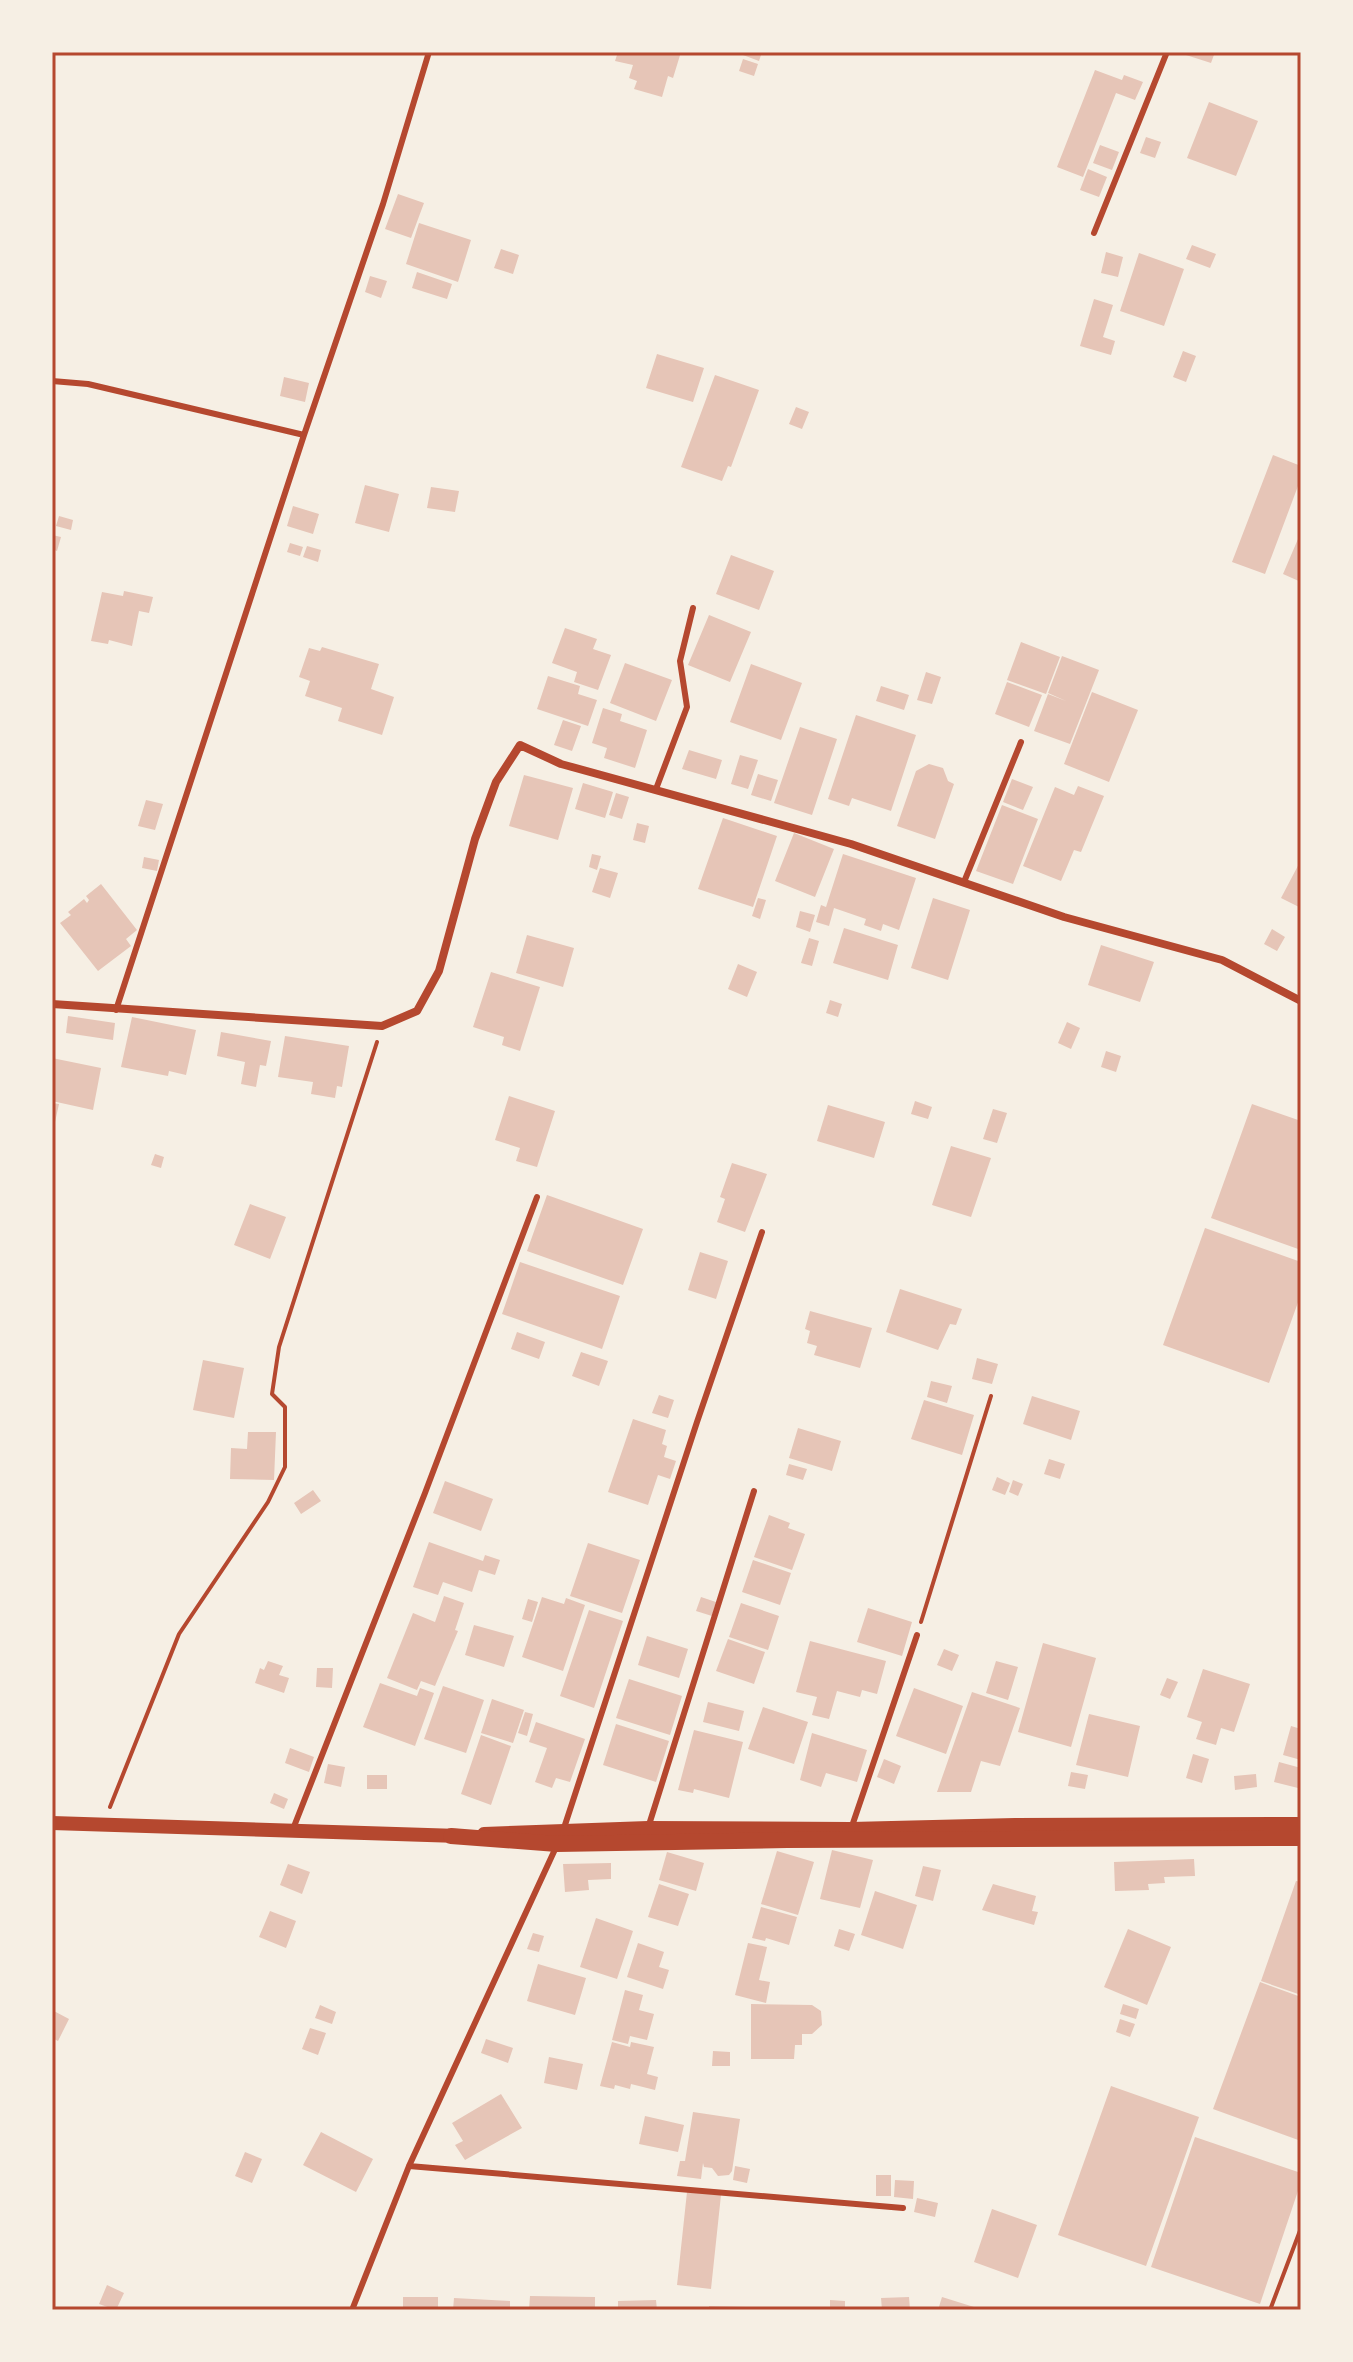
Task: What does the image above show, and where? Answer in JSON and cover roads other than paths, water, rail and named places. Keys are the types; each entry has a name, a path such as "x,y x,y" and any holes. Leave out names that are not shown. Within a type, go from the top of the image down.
{"main road":[{"path":"451,1836 803,1840 1301,1838"}],"street":[{"path":"52,1004 382,1026 417,1011 439,971 475,839 496,782 520,745 561,764 851,844 1064,917 1222,960 1301,1001"},
{"path":"52,1823 451,1836"},
{"path":"560,1838 648,1828 1301,1824"}],"lane":[{"path":"116,1010 383,204 429,52"},
{"path":"1094,233 1167,52"},
{"path":"52,381 88,384 304,435"},
{"path":"656,789 687,707 680,661 693,608"},
{"path":"964,882 1021,742"},
{"path":"293,1829 537,1197"},
{"path":"352,2310 409,2166 560,1838 762,1232"},
{"path":"648,1828 754,1491"},
{"path":"851,1829 917,1635"},
{"path":"409,2166 903,2208"}]}
